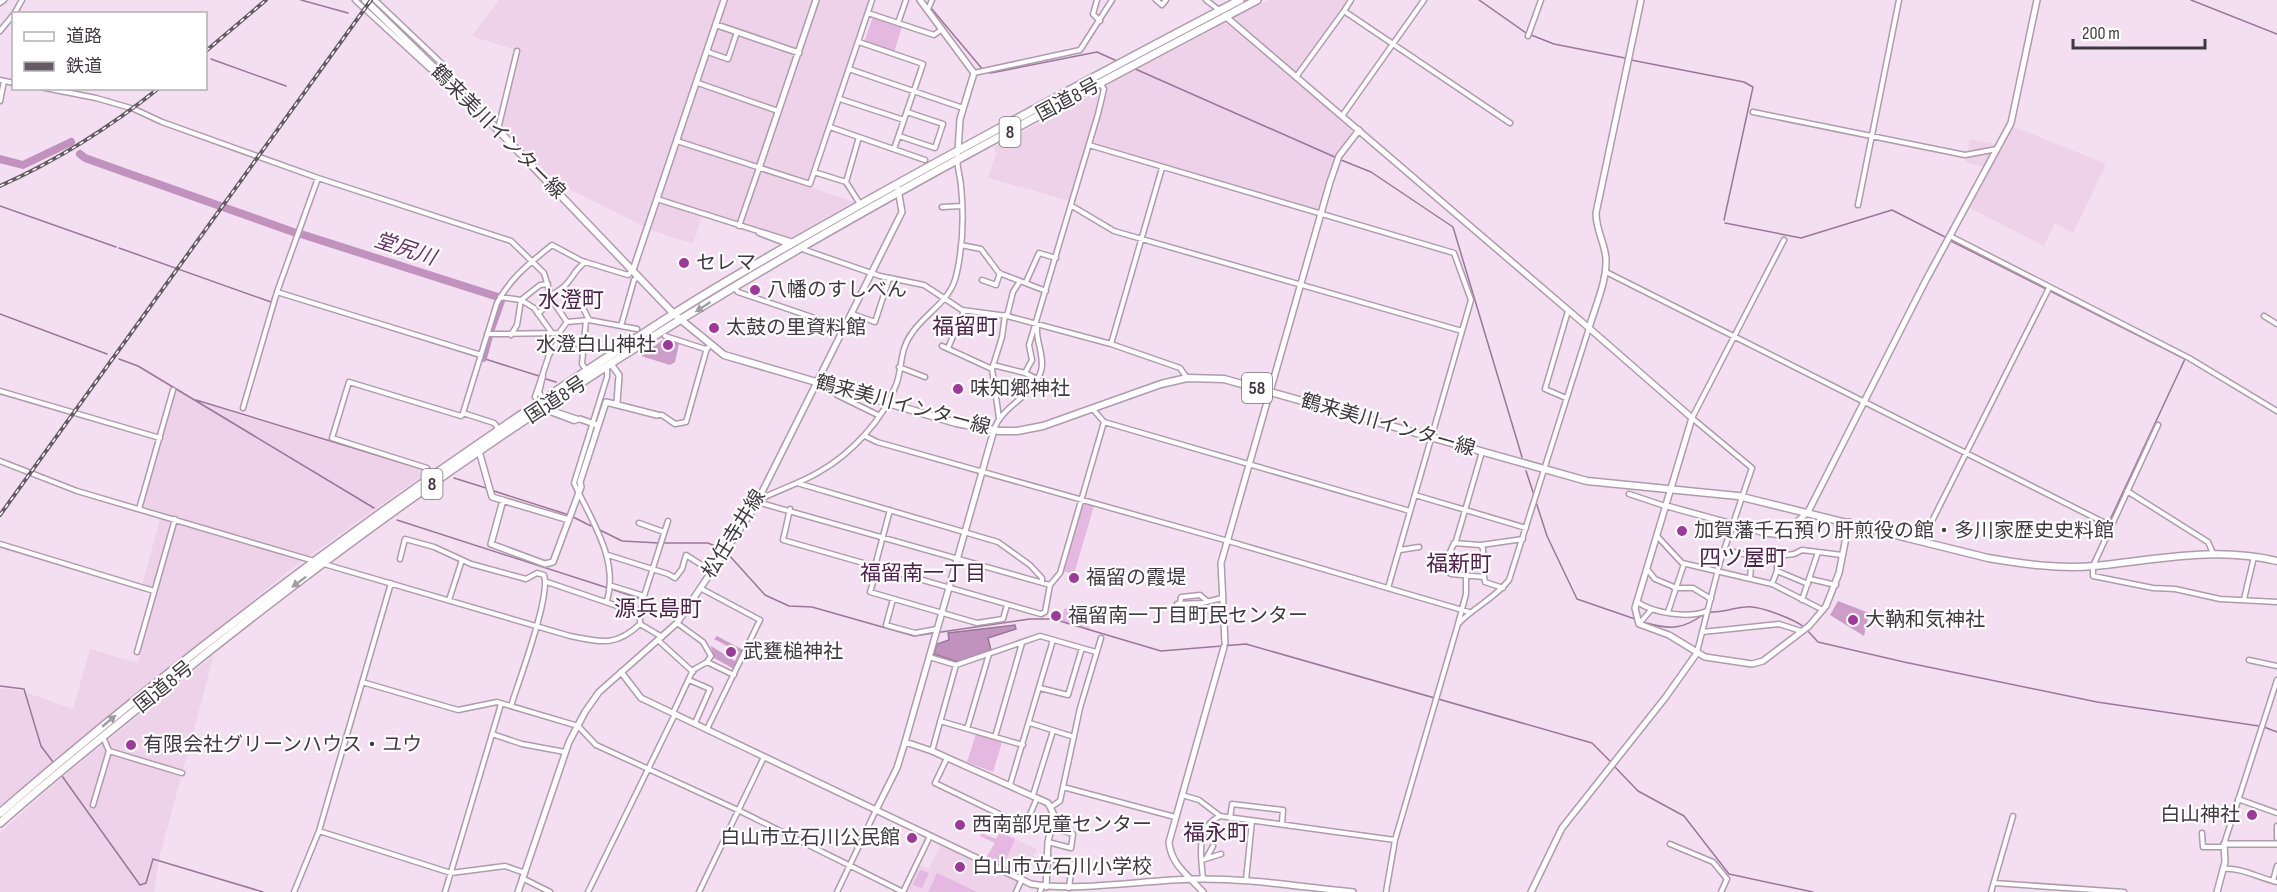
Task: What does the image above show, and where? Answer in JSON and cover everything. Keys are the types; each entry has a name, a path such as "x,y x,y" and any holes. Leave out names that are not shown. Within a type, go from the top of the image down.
{"highway":[{"name":"国道8号","path":"0,823 103,736 323,564 479,451 542,409 734,287 958,150 1219,11 1230,2 1240,0"},
{"name":"国道8号","path":"0,813 132,702 313,561 499,429 674,314 860,205 956,160 1257,0"}],"main road":[{"name":"鶴来美川インター線","path":"365,0 498,130 681,321 710,348 743,362 956,423 994,430 1029,429 1161,384 1187,378 1224,379 1587,482 1741,496 2027,565 2093,566 2213,553 2277,561"}],"street":[{"path":"0,3 4,0"},
{"path":"355,0 430,69 440,72 441,63 375,0"},
{"path":"464,414 500,297 530,261 552,245 586,262 628,275 633,270 698,84 724,0"},
{"path":"740,226 816,0"},
{"path":"677,141 810,184 872,0"},
{"path":"898,23 906,0"},
{"path":"920,0 929,6 942,29 977,72"},
{"path":"1097,0 1093,14 1100,21"},
{"path":"977,72 1080,50 1112,0"},
{"path":"1156,0 1162,5 1166,0"},
{"path":"1206,0 1752,468 1741,496 1696,653 1665,698 1562,828 1531,892"},
{"path":"1296,77 1351,0"},
{"path":"1342,116 1424,0"},
{"path":"1528,34 1541,0"},
{"path":"1458,624 1469,612 1503,588 1513,570 1589,328 1605,272 1606,257 1596,227 1596,213 1641,0"},
{"path":"1858,205 1899,0"},
{"path":"1629,494 1765,533 1782,535 1808,512 1949,236 2011,123 2037,0"},
{"path":"1344,11 1510,123"},
{"path":"868,13 934,34 942,29"},
{"path":"0,31 12,16"},
{"path":"717,25 799,52"},
{"path":"708,52 728,59 737,32"},
{"path":"859,42 923,64 894,149"},
{"path":"498,130 518,51"},
{"path":"849,69 963,108"},
{"path":"757,501 821,471 864,436 897,383 901,352 913,331 945,300 957,274 961,245 962,206 956,160 958,130 963,108 977,72"},
{"path":"0,101 2,81"},
{"path":"1025,373 1032,360 1029,345 1101,102 1104,89 1100,83"},
{"path":"698,84 778,111"},
{"path":"55,90 134,109 162,122 318,178 511,241 544,273 551,298 567,322"},
{"path":"840,99 904,120"},
{"path":"899,136 935,148 943,124 907,112"},
{"path":"1753,112 1965,155 1999,148"},
{"path":"830,127 925,160"},
{"path":"1203,892 1192,879 1182,872 1170,854 1169,842 1225,645 1221,563 1338,158 1359,130"},
{"path":"846,182 860,137"},
{"path":"1089,146 1454,253 1471,300 1388,588"},
{"path":"1111,345 1162,168"},
{"path":"814,172 846,182 860,205"},
{"path":"243,408 277,292 318,178"},
{"name":"松任寺井線","path":"518,892 566,752 578,726 599,692 677,623 757,501 902,212 897,189"},
{"path":"657,199 785,243"},
{"path":"942,207 962,206"},
{"path":"1072,206 1102,226 1462,331"},
{"path":"758,233 763,232 794,242"},
{"path":"1949,236 2048,289 2188,358 2277,411"},
{"path":"1639,624 1635,608 1692,418 1784,240"},
{"path":"961,245 981,249 1000,273 1046,291"},
{"path":"806,249 890,279 924,285 964,311 1006,315 1111,345 1180,368 1187,378"},
{"path":"1026,282 1039,254 1056,258"},
{"path":"538,314 551,298 572,281 578,268 586,262"},
{"path":"1605,272 1734,334 2111,526"},
{"path":"982,280 996,285 1000,273"},
{"path":"621,326 634,280 638,277"},
{"path":"852,314 875,322 890,279"},
{"path":"999,418 993,367 1013,292 1020,281"},
{"path":"510,336 517,326 521,300 540,285 548,284"},
{"path":"734,287 738,292 845,329"},
{"path":"564,288 580,302 588,320 582,364 587,371"},
{"path":"1922,541 2048,289"},
{"path":"277,292 481,355"},
{"path":"500,297 521,300 534,308 555,333 560,343 584,344"},
{"path":"948,348 964,311"},
{"path":"1566,398 1545,389 1568,311"},
{"path":"2264,316 2277,324"},
{"path":"487,334 510,336 555,333 567,322 588,320 637,329"},
{"path":"837,892 897,768 994,430 999,418 1037,379 1041,370 1042,358 1037,324"},
{"path":"595,424 606,402 617,403 657,416 662,415 675,424 686,422 710,348 665,336"},
{"path":"536,397 549,355 559,340"},
{"path":"942,346 993,367 1025,373 1037,379"},
{"path":"609,365 619,375 617,403"},
{"path":"503,500 491,544 545,564 553,562 579,494 609,365"},
{"path":"898,367 925,377"},
{"path":"543,375 539,392 544,400"},
{"path":"427,468 332,438 349,382 461,416 464,414 494,423 499,429"},
{"path":"836,388 837,394 878,415"},
{"path":"139,508 173,390"},
{"path":"0,391 160,438"},
{"path":"1092,408 1104,422 1410,511"},
{"path":"542,409 574,421 580,419"},
{"path":"553,411 595,424"},
{"path":"790,509 783,540 1041,614 1045,612 1050,585 1060,573 1104,422"},
{"path":"2158,425 2093,566 2093,576 2153,588 2175,589 2220,599 2277,602"},
{"path":"864,436 877,442 1469,612"},
{"path":"479,451 492,497 570,517"},
{"path":"1482,452 1465,511 1449,552 1447,571 1484,577"},
{"path":"0,461 77,491 535,626 605,641 626,637 640,624 644,597 668,521"},
{"path":"797,483 998,542 1030,565 1042,578 1042,582"},
{"path":"2127,491 2208,542 2213,553"},
{"path":"579,494 608,555 612,586 607,601"},
{"path":"1415,495 1526,528"},
{"path":"757,501 1050,585"},
{"path":"890,510 870,592 977,623 1003,619 1007,605"},
{"path":"137,652 175,519"},
{"path":"1639,624 1669,635 1696,653 1724,661 1752,664 1774,654 1808,627 1823,610 1836,585 1849,522"},
{"path":"639,523 664,532"},
{"path":"1657,535 1684,564 1719,570 1772,584 1823,610"},
{"path":"400,559 405,539 462,560 526,579 537,573 544,575 546,582 512,706"},
{"path":"1454,543 1464,546 1523,539"},
{"path":"0,544 154,591"},
{"path":"1480,545 1485,554 1485,582 1503,588"},
{"path":"1399,550 1419,547"},
{"path":"1725,550 1752,556 1794,554 1802,550 1842,555"},
{"path":"1802,600 1818,552"},
{"path":"608,555 652,568 675,578 682,569 686,555 711,570"},
{"path":"1772,584 1777,571 1777,555"},
{"path":"1750,578 1752,556"},
{"path":"2244,599 2254,557"},
{"path":"449,600 462,560"},
{"path":"1668,612 1674,587 1684,564"},
{"path":"1647,568 1655,579 1674,587 1693,588 1711,599"},
{"path":"1777,571 1809,582 1836,585"},
{"path":"1386,892 1395,840 1458,624 1466,575"},
{"path":"546,582 607,601 640,616"},
{"path":"294,892 319,831 391,583"},
{"path":"612,586 644,597"},
{"path":"700,588 759,617 760,620 707,729"},
{"path":"1208,601 1200,595 1181,597 1178,604 1208,601 1222,598"},
{"path":"893,599 886,625 915,633 937,632"},
{"path":"1637,602 1650,611 1695,616 1707,611"},
{"path":"1639,624 1650,611"},
{"path":"588,892 693,672 707,662 711,656 703,642 677,623"},
{"path":"640,624 661,639 693,672"},
{"path":"1702,632 1779,624 1802,632"},
{"path":"929,657 956,664 1040,636 1096,652"},
{"path":"1051,807 1060,801 1074,737 1101,638"},
{"path":"1010,786 1053,640"},
{"path":"995,737 1022,642"},
{"path":"1040,688 1068,696 1082,648"},
{"path":"967,729 990,653"},
{"path":"2248,660 2277,666"},
{"path":"707,662 734,675"},
{"path":"932,751 956,664"},
{"path":"621,672 641,698 1045,889 1203,879 1246,880 1353,892"},
{"path":"689,680 710,690 694,723"},
{"path":"2217,892 2223,869 2224,846 2277,680"},
{"path":"362,682 458,710 491,702 578,726 596,745 740,811 903,892 930,836"},
{"path":"445,892 501,704"},
{"path":"940,721 1023,745"},
{"path":"1030,723 1074,737"},
{"path":"947,758 935,783 1022,825 1026,824 1053,731"},
{"path":"492,734 522,744 566,752"},
{"path":"93,805 109,751 103,736"},
{"path":"905,742 932,751 1036,796 1051,807 1054,815 1048,842 1045,889"},
{"path":"109,751 182,772"},
{"path":"699,892 740,811 764,757"},
{"path":"1064,787 1175,817"},
{"path":"1182,795 1199,800 1220,816 1395,840"},
{"path":"2238,799 2277,813"},
{"path":"1230,818 1232,804 1283,810 1282,823"},
{"path":"1203,879 1201,838 1213,820 1220,816"},
{"path":"1992,892 2013,816"},
{"path":"1246,880 1252,821"},
{"path":"2277,825 2277,838"},
{"path":"1048,842 1071,848 1073,834 1052,828"},
{"path":"319,831 451,873 505,866 550,892"},
{"path":"2202,833 2203,847 2277,844"},
{"path":"1670,844 1713,862 1727,879 1721,892"},
{"path":"1202,861 1213,846"},
{"path":"1207,857 1221,854"},
{"path":"1047,858 1072,864 1069,888"},
{"path":"2223,869 2236,867 2256,877 2275,881 2277,866"},
{"path":"1016,892 1022,879"},
{"path":"1994,883 2124,892"}],"shaded area":[{"path":"499,0 869,0 807,186 854,202 790,238 703,213 693,244 651,230 557,183 501,126 519,51 474,37 473,34"},
{"path":"1269,0 1347,0 1297,72 1294,73 1234,18"},
{"path":"873,17 902,27 894,52 864,42"},
{"path":"1224,24 1230,24 1353,129 1334,162 1318,211 1093,145 1091,141 1108,84"},
{"path":"1098,91 1098,104 1070,201 988,178 996,153 994,147"},
{"path":"2012,126 2106,164 2073,233 2055,223 2044,246 1970,208"},
{"path":"1970,139 1996,144 1984,167 1965,162"},
{"path":"664,339 679,344 675,362 670,365 641,356"},
{"path":"177,389 192,400 427,472 294,567 117,709 0,807 0,688 22,691 73,709 90,649 138,663 157,589 142,585 162,512 142,506"},
{"path":"1083,503 1094,506 1074,574 1062,571"},
{"path":"1838,601 1869,613 1864,636 1830,615"},
{"path":"1069,607 1090,629 1062,621 1064,609"},
{"path":"1015,625 1016,629 988,638 991,650 958,662 934,654 937,644 949,640 948,633"},
{"path":"717,636 743,650 734,669 714,658 711,646 735,661 739,652 714,639"},
{"path":"214,655 160,855 154,892 0,892 0,833 54,784"},
{"path":"976,734 1002,742 993,772 967,762"},
{"path":"1000,832 1037,849 1024,875 986,858 995,843 980,836 981,833 996,839"},
{"path":"1000,832 1015,839 1003,866 986,858 995,843 980,836 981,833 996,839"},
{"name":"白山市立石川小学校","path":"941,844 1019,881 1013,892 906,892 919,865 929,869"},
{"path":"920,870 929,873 922,888 913,885"},
{"path":"937,873 977,892 928,892"}],"waterway":[{"path":"301,0 348,13"},
{"path":"1479,0 1526,33 1554,44 1625,58"},
{"path":"2191,0 2277,34"},
{"path":"931,8 984,71 991,73 1097,52 1117,61"},
{"path":"211,59 286,86"},
{"path":"1631,60 1744,82 1753,87 1724,220"},
{"path":"1133,68 1337,158"},
{"name":"堂尻川","path":"0,159 23,165 71,142"},
{"name":"堂尻川","path":"80,154 85,158 141,178"},
{"path":"1341,160 1371,172 1453,227 1522,457"},
{"name":"堂尻川","path":"144,179 296,233"},
{"path":"0,206 116,247"},
{"path":"1725,223 1801,238 1892,210 1945,237"},
{"name":"堂尻川","path":"301,234 498,297"},
{"path":"1949,240 2185,359 2109,522"},
{"path":"119,248 271,302 273,297"},
{"path":"293,299 478,357"},
{"name":"堂尻川","path":"490,332 501,301"},
{"path":"0,314 107,354"},
{"name":"堂尻川","path":"483,358 489,336"},
{"path":"482,358 539,376"},
{"path":"119,359 138,366 374,508"},
{"path":"546,379 556,382"},
{"path":"196,400 425,470"},
{"path":"1526,471 1534,495"},
{"path":"454,478 486,488"},
{"path":"494,491 569,515"},
{"path":"1536,502 1547,536 1577,599 1635,619"},
{"path":"573,517 591,526"},
{"path":"397,520 608,588"},
{"path":"598,529 622,541 659,543"},
{"path":"664,543 708,543 722,549"},
{"path":"728,554 765,595 789,606 812,607 914,636 1030,619 1053,619 1161,651 1246,644 1592,743 1611,762"},
{"path":"614,590 641,599"},
{"path":"1709,612 1759,608 1776,613 1804,627"},
{"path":"1647,623 1663,627 1677,627 1690,623 1704,614"},
{"path":"1807,630 1818,642 1904,662 2097,702 2259,726"},
{"path":"0,686 24,689 41,746 53,762"},
{"path":"2264,727 2277,732"},
{"path":"1615,767 1638,791 1684,816 1729,874 1813,892"},
{"path":"62,776 140,885 146,883 153,859 263,892"}],"railway":[{"path":"207,50 266,0"},
{"path":"0,515 371,0"},
{"path":"0,186 82,142 121,117 156,90"}],"place":[{"name":"セレマ","path":"684,263"},
{"name":"八幡のすしべん","path":"755,290"},
{"name":"太鼓の里資料館","path":"714,328"},
{"name":"水澄白山神社","path":"668,345"},
{"name":"味知郷神社","path":"958,389"},
{"name":"加賀藩千石預り肝煎役の館・多川家歴史史料館","path":"1682,531"},
{"name":"福留の霞堤","path":"1074,578"},
{"name":"福留南一丁目町民センター","path":"1056,616"},
{"name":"大靹和気神社","path":"1853,620"},
{"name":"武甕槌神社","path":"731,652"},
{"name":"有限会社グリーンハウス・ユウ","path":"131,745"},
{"name":"白山神社","path":"2252,815"},
{"name":"西南部児童センター","path":"960,825"},
{"name":"白山市立石川公民館","path":"912,838"},
{"name":"白山市立石川小学校","path":"960,867"}],"district":[{"name":"水澄町","path":"571,300"},
{"name":"福留町","path":"965,327"},
{"name":"四ツ屋町","path":"1743,558"},
{"name":"福新町","path":"1459,564"},
{"name":"福留南一丁目","path":"923,573"},
{"name":"源兵島町","path":"658,609"},
{"name":"福永町","path":"1216,833"}]}
